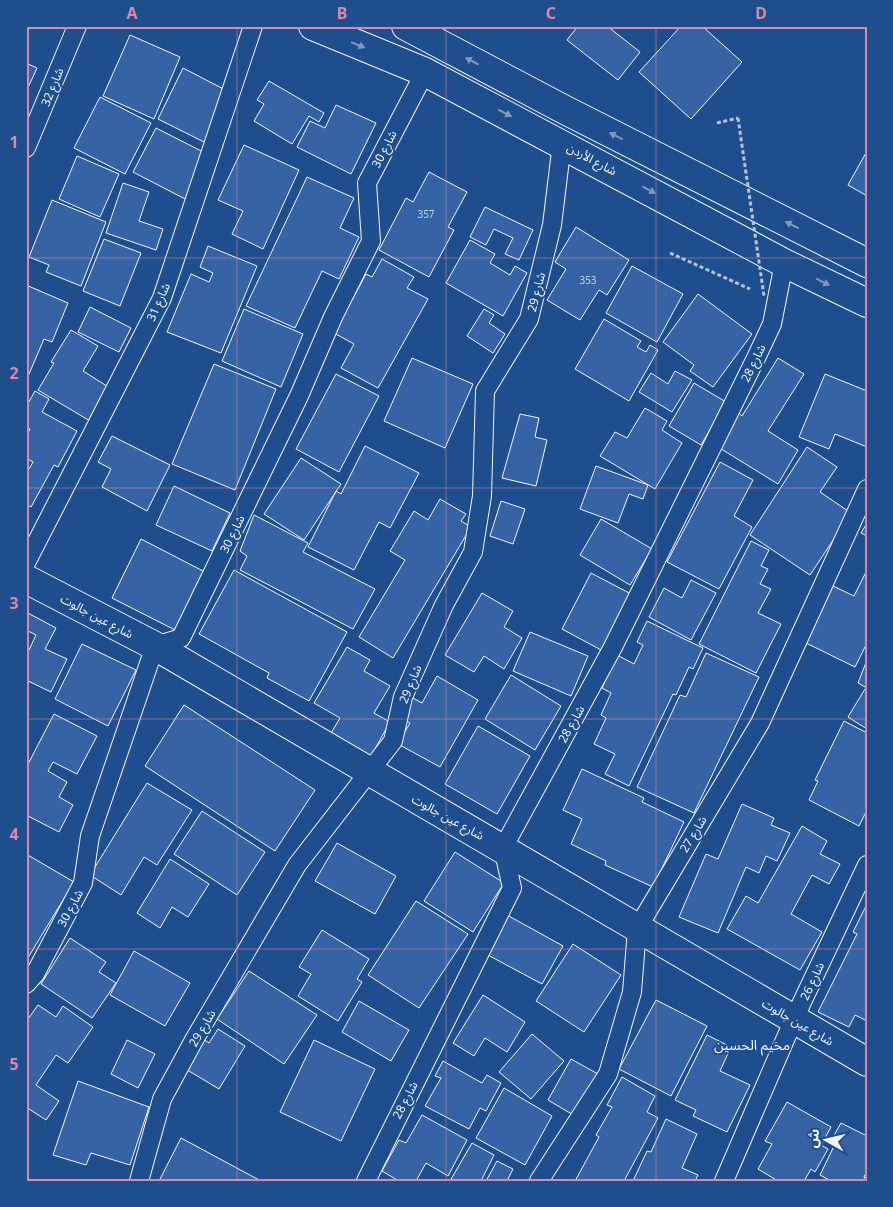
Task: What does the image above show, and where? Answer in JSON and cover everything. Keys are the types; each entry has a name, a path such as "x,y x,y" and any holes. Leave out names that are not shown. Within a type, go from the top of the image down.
{"main road":[{"name":"شارع الأردن","path":"313,26 424,72 562,143 784,263 867,303"},
{"path":"406,26 574,115 867,263"},
{"name":"شارع عين جالوت","path":"26,579 155,646 370,773 503,848 636,929 867,1062"}],"lane":[{"name":"شارع 32","path":"26,148 77,26"},
{"name":"شارع 31","path":"26,564 162,298 253,26"},
{"name":"شارع 30","path":"26,984 35,974 83,883 90,836 155,646 181,638 299,396 333,317 371,241 367,182 424,72"},
{"name":"شارع 29","path":"139,1181 162,1099 194,1040 298,865 393,741 403,697 444,605 473,552 482,496 486,391 529,319 552,225 562,143"},
{"name":"شارع 28","path":"366,1181 512,888 503,848 612,647 772,324 784,263"},
{"name":"شارع 27","path":"540,1181 608,1074 632,992 636,929 760,723 867,489"},
{"name":"شارع 26","path":"724,1181 794,1019 867,864"}],"path":[{"path":"670,253 764,296 738,118 717,122"}],"building":[{"path":"578,26 607,26 640,52 618,80 567,40"},
{"path":"681,26 702,26 742,62 691,119 639,72"},
{"path":"130,35 180,57 154,119 103,96"},
{"path":"26,63 37,68 26,92"},
{"path":"183,68 237,96 212,146 158,119"},
{"path":"269,81 324,113 319,122 309,116 292,144 254,121 264,104 257,100"},
{"path":"100,97 151,123 125,174 74,148"},
{"path":"336,105 376,123 351,174 297,147 310,121 325,128"},
{"path":"156,128 211,156 189,201 133,172"},
{"path":"244,145 299,170 263,249 232,234 243,211 218,200"},
{"path":"867,151 867,196 848,185"},
{"path":"77,156 119,174 100,217 59,199"},
{"path":"429,172 467,192 448,227 454,230 429,277 379,250 406,198 413,202"},
{"path":"307,177 354,198 340,228 359,237 339,279 322,271 295,328 246,306"},
{"path":"123,183 149,192 139,221 163,229 156,250 106,233"},
{"path":"52,200 106,222 81,286 46,272 49,265 29,257"},
{"path":"485,207 533,230 519,260 505,254 513,238 494,229 486,245 470,237"},
{"path":"576,227 629,260 607,295 599,290 580,320 547,300 566,269 555,262"},
{"path":"104,239 141,253 120,306 83,291"},
{"path":"470,240 495,254 490,263 510,275 515,266 527,273 503,316 446,283"},
{"path":"208,246 257,266 221,353 167,332 191,274 209,282 213,273 200,267"},
{"path":"382,259 414,277 407,288 428,299 378,388 341,368 354,344 334,333 366,274 372,277"},
{"path":"632,266 683,294 657,342 606,313"},
{"path":"26,285 68,303 52,342 44,339 26,381"},
{"path":"698,294 752,334 713,387 690,371 694,365 663,342"},
{"path":"90,307 131,328 119,352 78,332"},
{"path":"244,309 303,334 281,387 222,361"},
{"path":"484,309 494,315 489,323 505,334 493,353 467,336"},
{"path":"604,319 641,341 637,347 646,352 650,345 658,350 629,401 575,369"},
{"path":"71,330 98,346 83,371 110,388 90,421 38,390 54,363 51,362"},
{"path":"412,358 473,384 445,448 384,421"},
{"path":"778,358 804,374 768,431 798,450 778,484 718,447 739,413 742,416"},
{"path":"214,364 276,389 235,490 172,464"},
{"path":"675,371 692,380 672,412 639,392 651,373 668,384"},
{"path":"336,374 379,396 339,472 296,449"},
{"path":"825,374 867,391 867,447 835,434 829,449 799,437"},
{"path":"694,383 726,402 701,445 669,426"},
{"path":"35,391 49,399 42,412 77,431 58,467 54,465 31,507 26,504 26,474 33,462 26,458 26,436 30,429 26,427 26,407"},
{"path":"645,408 667,421 662,430 682,443 655,489 600,456 615,432 627,438"},
{"path":"520,414 539,418 535,437 547,440 536,486 502,478"},
{"path":"112,436 170,465 147,511 102,487 111,469 98,462"},
{"path":"365,446 419,473 390,528 379,522 354,570 308,547 336,491 341,494"},
{"path":"807,447 837,467 820,492 851,513 810,575 750,535"},
{"path":"301,458 341,484 304,540 264,514"},
{"path":"720,462 753,480 734,516 752,527 719,589 667,562"},
{"path":"596,466 648,485 643,499 629,494 618,523 580,509"},
{"path":"174,486 230,513 212,551 156,525"},
{"path":"440,499 466,514 461,521 471,527 393,658 359,637 405,560 390,551 414,511 428,520"},
{"path":"501,501 525,509 513,544 490,536"},
{"path":"254,515 308,543 303,552 375,589 353,629 240,570 247,556 240,551"},
{"path":"601,519 652,549 630,585 580,555"},
{"path":"867,523 867,536 861,533"},
{"path":"141,539 205,572 175,630 112,598"},
{"path":"751,541 769,550 761,566 768,569 760,584 771,589 758,613 781,624 756,673 699,644"},
{"path":"234,570 347,632 309,701 267,678 269,673 199,634"},
{"path":"867,570 867,643 855,667 806,643 833,586 854,596"},
{"path":"591,573 631,594 603,651 562,629"},
{"path":"691,580 716,593 691,640 649,617 664,588 682,598"},
{"path":"482,593 513,611 504,627 522,638 504,669 484,656 474,672 445,655"},
{"path":"26,612 56,628 45,649 67,659 51,692 26,680 26,648 29,650 36,635 26,630"},
{"path":"647,621 703,648 693,669 689,667 676,695 673,694 629,786 605,774 615,754 594,744 606,718 601,715 611,693 602,688 617,655 634,664 643,645 637,642"},
{"path":"530,632 588,656 571,696 513,671"},
{"path":"82,644 136,670 108,726 55,699"},
{"path":"347,647 370,660 364,671 390,686 374,713 390,722 371,756 331,733 340,718 314,703"},
{"path":"706,653 759,677 694,813 637,787 680,695 686,697"},
{"path":"867,660 867,688 858,683"},
{"path":"511,675 561,706 535,750 485,719"},
{"path":"437,676 478,700 440,767 398,744 410,723 401,718 413,698 422,703"},
{"path":"865,689 867,690 867,729 848,717"},
{"path":"184,705 315,790 275,851 145,766"},
{"path":"54,714 97,736 77,774 53,762 48,771 67,782 59,797 73,805 59,832 26,815 26,768"},
{"path":"844,721 867,733 867,810 859,826 809,800 818,781 815,780"},
{"path":"478,726 530,756 497,814 445,784"},
{"path":"582,769 644,798 642,802 684,822 653,887 605,865 606,861 571,844 582,819 563,810"},
{"path":"147,783 192,810 157,865 144,857 121,895 90,875"},
{"path":"742,804 774,818 771,825 790,833 777,861 766,856 759,873 746,867 718,933 679,917 706,854 718,859"},
{"path":"202,811 265,852 237,895 174,854"},
{"path":"802,826 827,841 820,854 840,864 829,884 812,875 791,914 822,932 800,970 727,929 746,896 758,903"},
{"path":"337,843 396,876 375,914 315,881"},
{"path":"455,852 504,883 473,932 424,901"},
{"path":"26,854 74,882 26,961"},
{"path":"170,859 209,884 188,917 172,907 160,928 137,913"},
{"path":"416,901 468,934 419,1008 368,975"},
{"path":"867,904 867,1021 855,1015 849,1027 818,1012 857,934 853,932"},
{"path":"507,915 563,946 542,984 486,954"},
{"path":"322,930 369,959 357,979 362,982 338,1021 298,996 311,974 299,967"},
{"path":"70,938 106,962 99,972 116,983 92,1018 41,984"},
{"path":"573,944 621,975 584,1032 536,1001"},
{"path":"134,951 190,983 165,1026 110,995"},
{"path":"249,971 317,1015 284,1064 217,1019"},
{"path":"483,995 525,1022 507,1052 485,1038 474,1056 453,1043"},
{"path":"656,1000 707,1026 671,1096 619,1069"},
{"path":"359,1001 409,1030 391,1061 342,1032"},
{"path":"38,1005 56,1017 63,1006 93,1027 68,1063 56,1055 36,1085 59,1101 46,1120 26,1107 26,1022"},
{"path":"218,1029 245,1046 219,1089 184,1068 202,1038 209,1043"},
{"path":"532,1034 564,1061 531,1099 499,1072"},
{"path":"707,1035 731,1047 720,1071 750,1085 727,1132 693,1116 696,1110 675,1100"},
{"path":"127,1040 155,1054 138,1088 111,1074"},
{"path":"314,1040 375,1069 341,1141 280,1112"},
{"path":"571,1059 598,1074 575,1116 548,1100"},
{"path":"443,1061 482,1083 487,1075 501,1083 486,1111 480,1108 469,1129 425,1106 441,1078 435,1076"},
{"path":"622,1077 655,1096 647,1112 658,1118 624,1181 575,1181 599,1137 596,1135 612,1107 607,1105"},
{"path":"78,1081 149,1107 130,1165 91,1153 86,1165 53,1155"},
{"path":"504,1088 552,1116 525,1165 476,1138"},
{"path":"787,1102 831,1127 821,1145 828,1149 815,1172 811,1169 804,1181 778,1181 758,1169 772,1144 765,1141"},
{"path":"422,1115 467,1140 448,1176 426,1163 416,1181 399,1181 382,1171 399,1140 406,1143"},
{"path":"666,1119 697,1134 682,1168 698,1175 695,1181 633,1181 647,1151 651,1152"},
{"path":"841,1123 867,1136 867,1171 864,1177 867,1181 831,1181 820,1175 834,1146 829,1144"},
{"path":"181,1138 261,1181 159,1181"},
{"path":"472,1143 494,1155 481,1181 450,1181"},
{"path":"497,1161 513,1169 507,1181 486,1181"}],"district":[{"name":"مخيم الحسين","path":"752,1044"}]}
